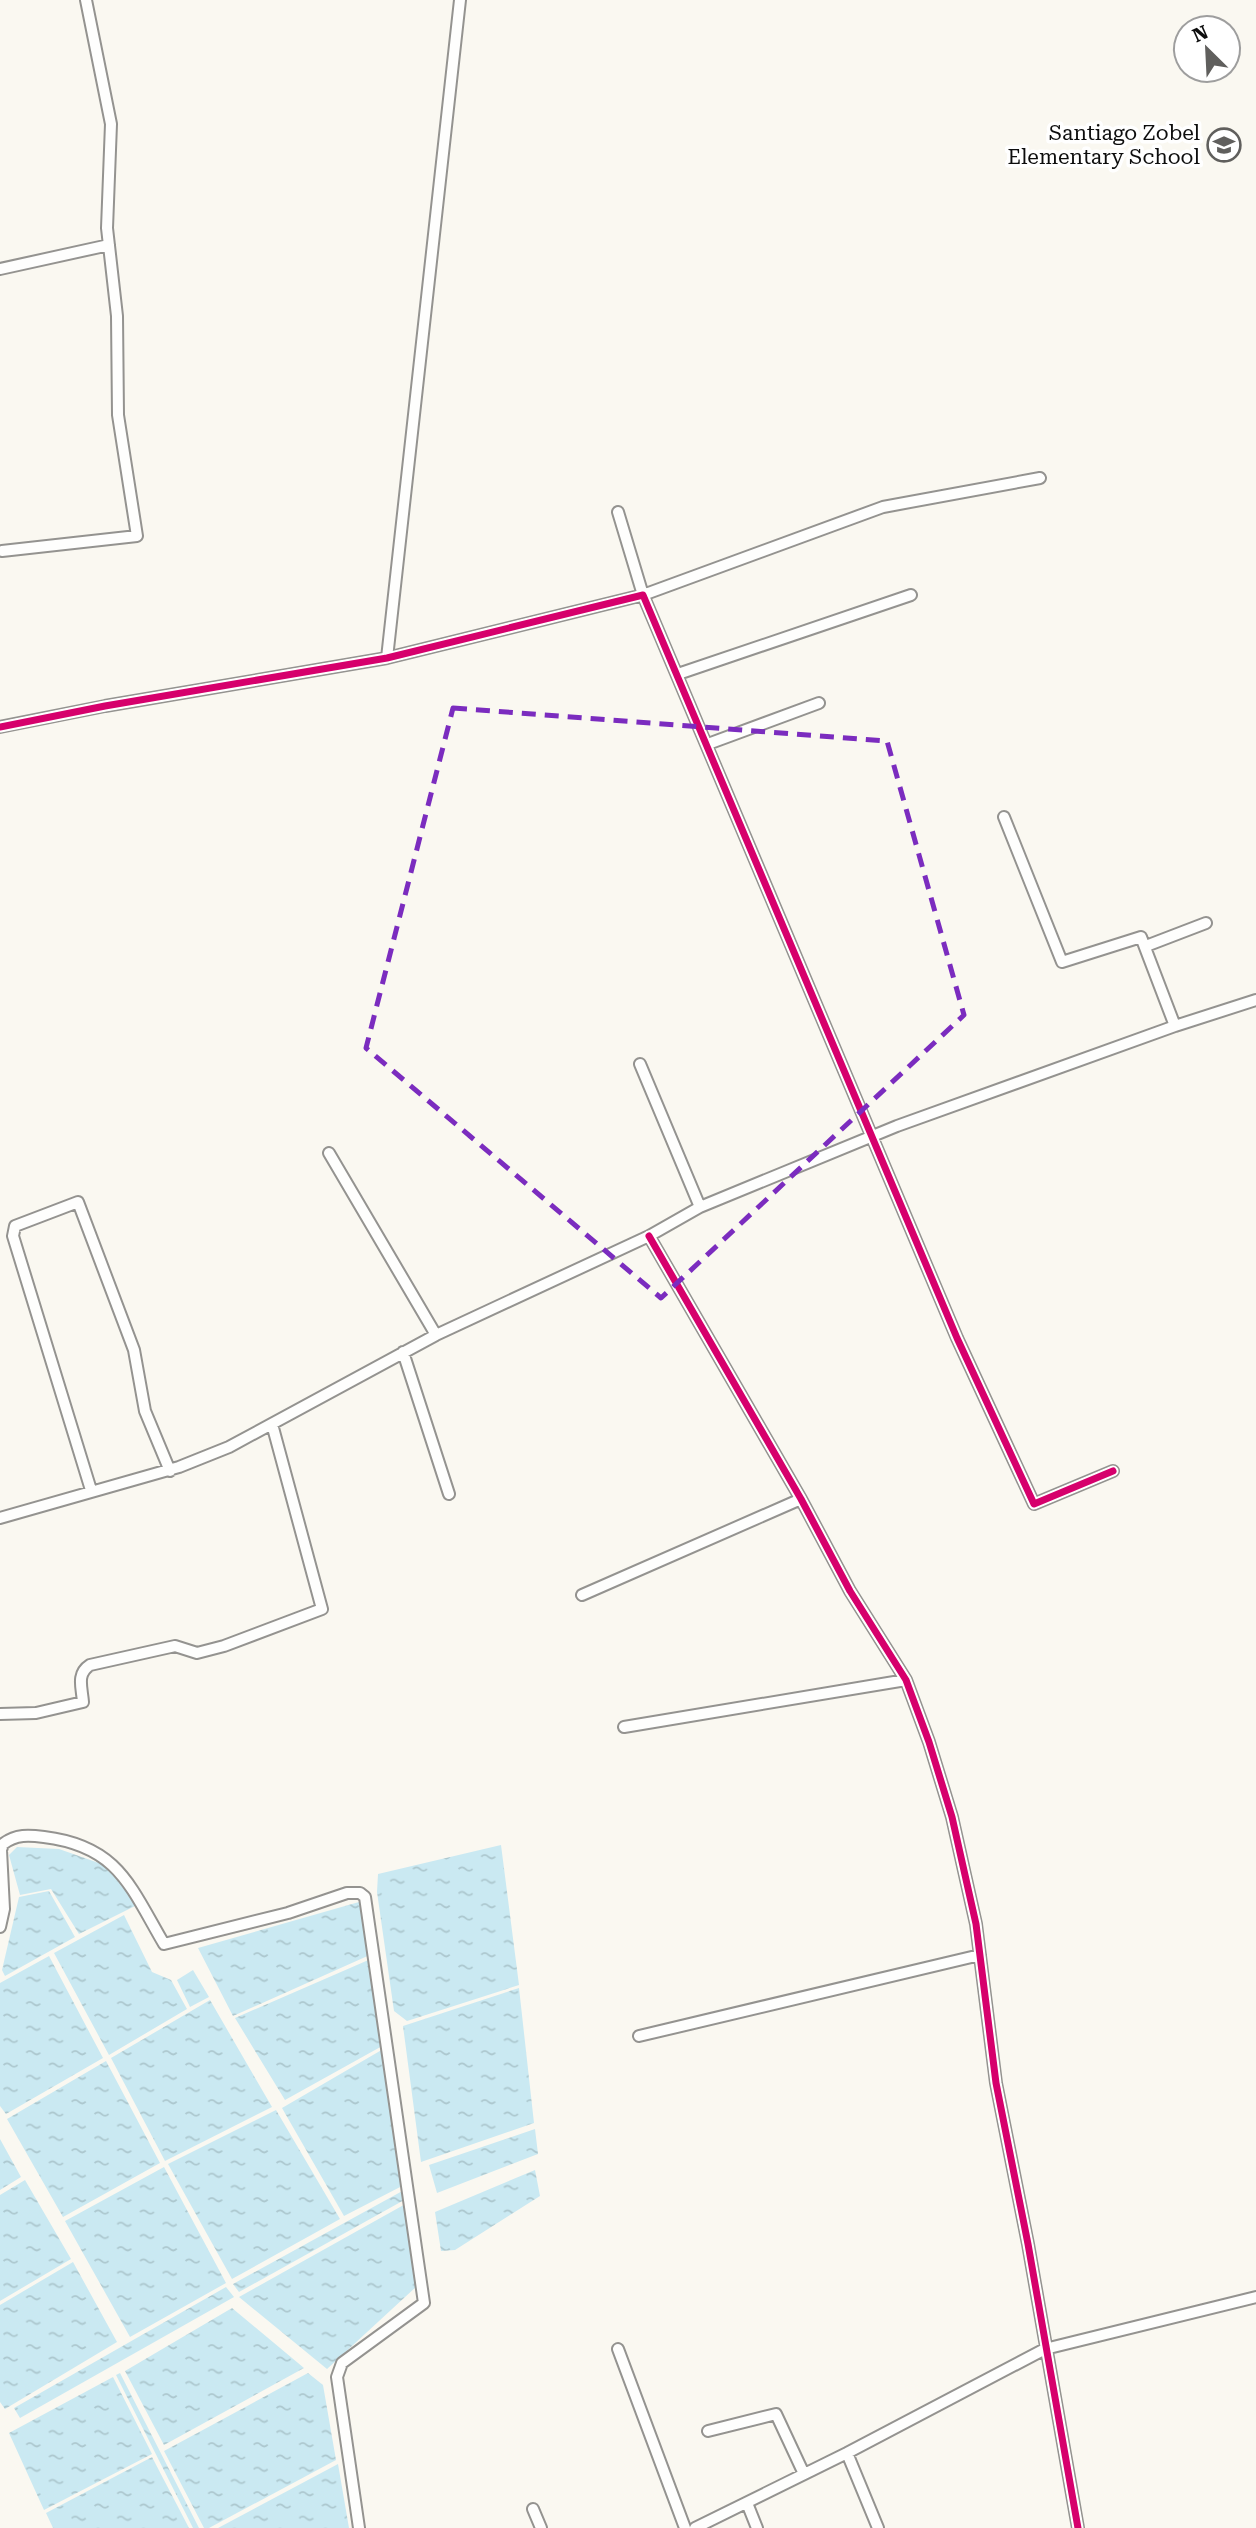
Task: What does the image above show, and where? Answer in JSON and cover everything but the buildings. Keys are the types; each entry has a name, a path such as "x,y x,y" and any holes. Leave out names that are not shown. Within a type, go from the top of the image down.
{"street":[{"path":"2,551 137,536 118,415 117,316 109,245 111,124 86,0"},
{"path":"387,658 460,0"},
{"path":"0,269 109,245"},
{"path":"0,727 105,706 387,658 643,595 883,507 1040,478"},
{"path":"618,512 643,595 957,1338 1034,1504 1113,1471"},
{"path":"678,674 911,595"},
{"path":"708,744 819,703"},
{"path":"1004,817 1062,962 1141,937 1175,1026"},
{"path":"1146,946 1206,923"},
{"path":"0,1518 91,1490 170,1471 229,1447 436,1335 649,1236 700,1207 874,1137 1175,1026 1256,1000"},
{"path":"640,1065 700,1207"},
{"path":"329,1153 436,1335"},
{"path":"91,1490 13,1236 15,1227 78,1202 134,1350 145,1411 170,1471"},
{"path":"649,1236 801,1499 850,1591 906,1680 929,1742 952,1816 981,1955 996,2083 1028,2244 1078,2528"},
{"path":"403,1352 449,1494"},
{"path":"0,1714 36,1713 83,1702 80,1677 90,1665 175,1646 197,1653 224,1646 322,1609 272,1424"},
{"path":"582,1595 801,1499"},
{"path":"624,1727 906,1680"},
{"path":"0,1927 4,1909 1,1850 3,1844 16,1836 59,1839 98,1852 115,1866 164,1944 288,1913 347,1893 359,1893 365,1897 424,2303 342,2363 337,2377 359,2528"},
{"path":"639,2036 981,1955"},
{"path":"695,2528 848,2453 1045,2349 1256,2297"},
{"path":"618,2349 685,2528"},
{"path":"708,2431 776,2414 804,2474"},
{"path":"848,2453 878,2528"},
{"path":"747,2503 757,2528"},
{"path":"533,2509 541,2528"}],"highlighted area":[{"path":"453,708 887,741 964,1015 661,1298 366,1048"}],"water":[{"path":"501,1845 519,1985 407,2021 394,2011 377,1892 378,1874"},
{"path":"17,1847 59,1849 113,1868 135,1906 79,1934 51,1889 20,1895 9,1855"},
{"path":"49,1891 75,1937 5,1976 2,1970 19,1897"},
{"path":"359,1902 365,1905 372,1954 233,2016 198,1948"},
{"path":"124,1915 152,1972 171,1980 187,2009 109,2055 54,1953"},
{"path":"49,1956 103,2058 6,2114 0,2106 0,1983"},
{"path":"373,1958 384,2045 285,2100 235,2018"},
{"path":"193,1970 209,1997 190,2007 177,1980"},
{"path":"519,1988 534,2123 421,2162 403,2026"},
{"path":"210,2000 272,2107 165,2161 111,2058"},
{"path":"385,2048 404,2185 344,2216 282,2108"},
{"path":"106,2061 160,2163 63,2217 7,2119"},
{"path":"276,2110 340,2219 232,2279 168,2164"},
{"path":"535,2129 538,2154 437,2193 429,2165"},
{"path":"0,2139 21,2177 0,2190"},
{"path":"164,2167 226,2283 130,2337 65,2221"},
{"path":"535,2170 540,2196 455,2250 441,2251 435,2212"},
{"path":"25,2180 71,2259 0,2301 0,2195"},
{"path":"406,2189 406,2199 239,2292 233,2284"},
{"path":"409,2202 417,2286 327,2369 239,2297"},
{"path":"73,2262 117,2342 5,2409 0,2402 0,2305"},
{"path":"226,2287 234,2297 20,2418 14,2408"},
{"path":"232,2308 304,2368 164,2445 125,2371"},
{"path":"120,2373 199,2528 193,2528 116,2375"},
{"path":"308,2373 323,2385 336,2460 209,2528 204,2528 164,2451"},
{"path":"113,2377 152,2454 44,2510 9,2433"},
{"path":"152,2457 189,2528 53,2528 46,2513"},
{"path":"338,2464 349,2528 218,2528"}],"cycle path":[{"path":"0,727 105,706 387,658 643,595 957,1338 1034,1504 1113,1471"},
{"path":"649,1236 801,1499 850,1591 906,1680 929,1742 952,1817 976,1924 996,2083 1028,2244 1078,2528"}],"place":[{"name":"Santiago Zobel Elementary School","path":"1224,145"}]}
